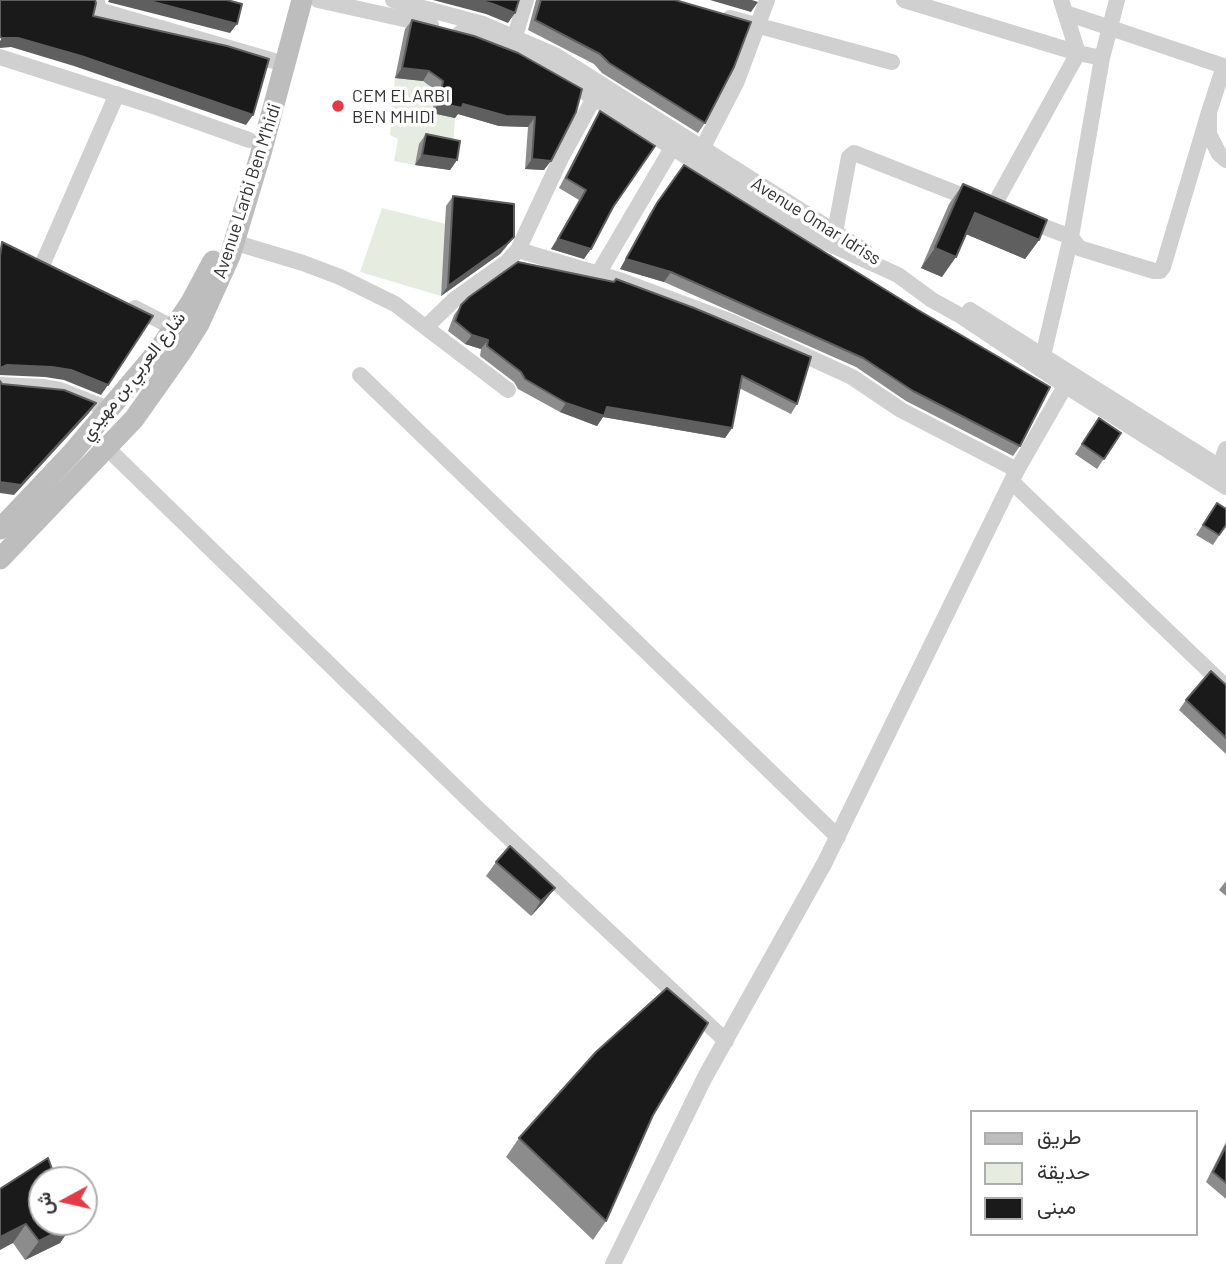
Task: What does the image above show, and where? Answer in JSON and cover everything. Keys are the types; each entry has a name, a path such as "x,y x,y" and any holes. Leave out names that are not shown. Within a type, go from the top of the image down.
{"main road":[{"name":"شارع العربي بن مهيدي","path":"0,529 41,487 108,410 174,328 205,278 224,235 274,61 287,0"},
{"name":"Avenue Larbi Ben M'hidi","path":"0,559 134,419 183,351 214,292 233,242 267,131 302,0"}],"street":[{"path":"97,0 98,9 102,11 274,61"},
{"path":"318,0 399,17 482,39 598,92 672,148 812,236 898,275 1069,380 1226,487"},
{"name":"Avenue Omar Idriss","path":"393,0 458,16 515,36 555,55 598,92 702,149 882,262 977,314 1043,356 1069,380 1223,468"},
{"path":"515,36 526,0"},
{"path":"702,149 737,81 767,0"},
{"path":"904,0 1078,54 1102,58"},
{"path":"1043,356 1071,237 1102,58 1117,0"},
{"path":"993,208 1078,54 1063,6"},
{"path":"835,232 849,157 854,153 1071,237 1079,248 1154,271 1162,270 1225,66 1109,26 1063,6"},
{"path":"721,15 892,62"},
{"path":"0,57 250,140"},
{"path":"426,327 455,299 518,250 561,158 598,92"},
{"path":"24,254 48,266 117,94"},
{"path":"1209,112 1209,134 1219,154 1226,160"},
{"path":"598,274 672,148"},
{"path":"233,242 340,277 396,304 508,390"},
{"path":"518,250 696,307 795,350 852,377 901,410 1015,476 1226,687"},
{"path":"116,299 174,328"},
{"path":"360,375 838,836"},
{"path":"613,1264 699,1088 838,836 1015,476 1069,380"},
{"path":"0,385 60,390 108,410"},
{"path":"107,448 475,806 726,1041"},
{"path":"1223,468 1226,449"}],"green space":[{"path":"395,78 423,81 436,91 455,118 453,150 415,165 394,161 398,139 390,135"},
{"path":"382,208 446,224 441,296 360,272"}],"building":[{"path":"0,0 95,0 93,16 227,46 269,59 253,115 81,56 18,38 2,38"},
{"path":"146,0 227,0 242,4 237,24"},
{"path":"478,0 519,0 515,13"},
{"path":"541,0 675,0 751,22 734,67 705,123 609,63 600,54 535,20"},
{"path":"412,20 474,36 518,53 582,89 576,112 551,161 532,159 535,117 506,116 463,104 462,108 439,103 443,81 429,71 402,68"},
{"path":"600,111 655,146 613,207 591,249 558,239 586,190 566,178"},
{"path":"426,134 460,141 457,160 422,155"},
{"path":"684,165 918,310 1050,387 1020,446 913,391 863,358 671,272 626,259 657,203"},
{"path":"963,184 1047,220 1039,240 975,213 956,257 935,248"},
{"path":"453,196 514,204 514,237 448,286"},
{"path":"2,242 153,316 108,385 71,370 52,367 7,365 0,368"},
{"path":"518,262 614,282 616,279 811,357 797,404 742,376 732,428 607,407 604,416 566,403 525,379 521,372 487,346 488,340 472,335 455,321 461,305 469,297"},
{"path":"0,381 2,384 64,390 96,403 21,485 0,482"},
{"path":"1099,418 1121,433 1104,459 1082,444"},
{"path":"1217,503 1226,509 1226,525 1219,535 1203,525"},
{"path":"1211,671 1226,685 1226,738 1186,700"},
{"path":"510,846 555,888 541,901 496,862"},
{"path":"667,988 708,1023 653,1115 606,1221 519,1138 596,1052"},
{"path":"1226,1146 1226,1183 1213,1172"},
{"path":"48,1158 51,1166 36,1166"},
{"path":"28,1171 28,1227 26,1224 0,1237 0,1189"},
{"path":"35,1236 49,1236 39,1241"}],"place":[{"name":"CEM ELARBI BEN MHIDI","path":"338,106"}]}
